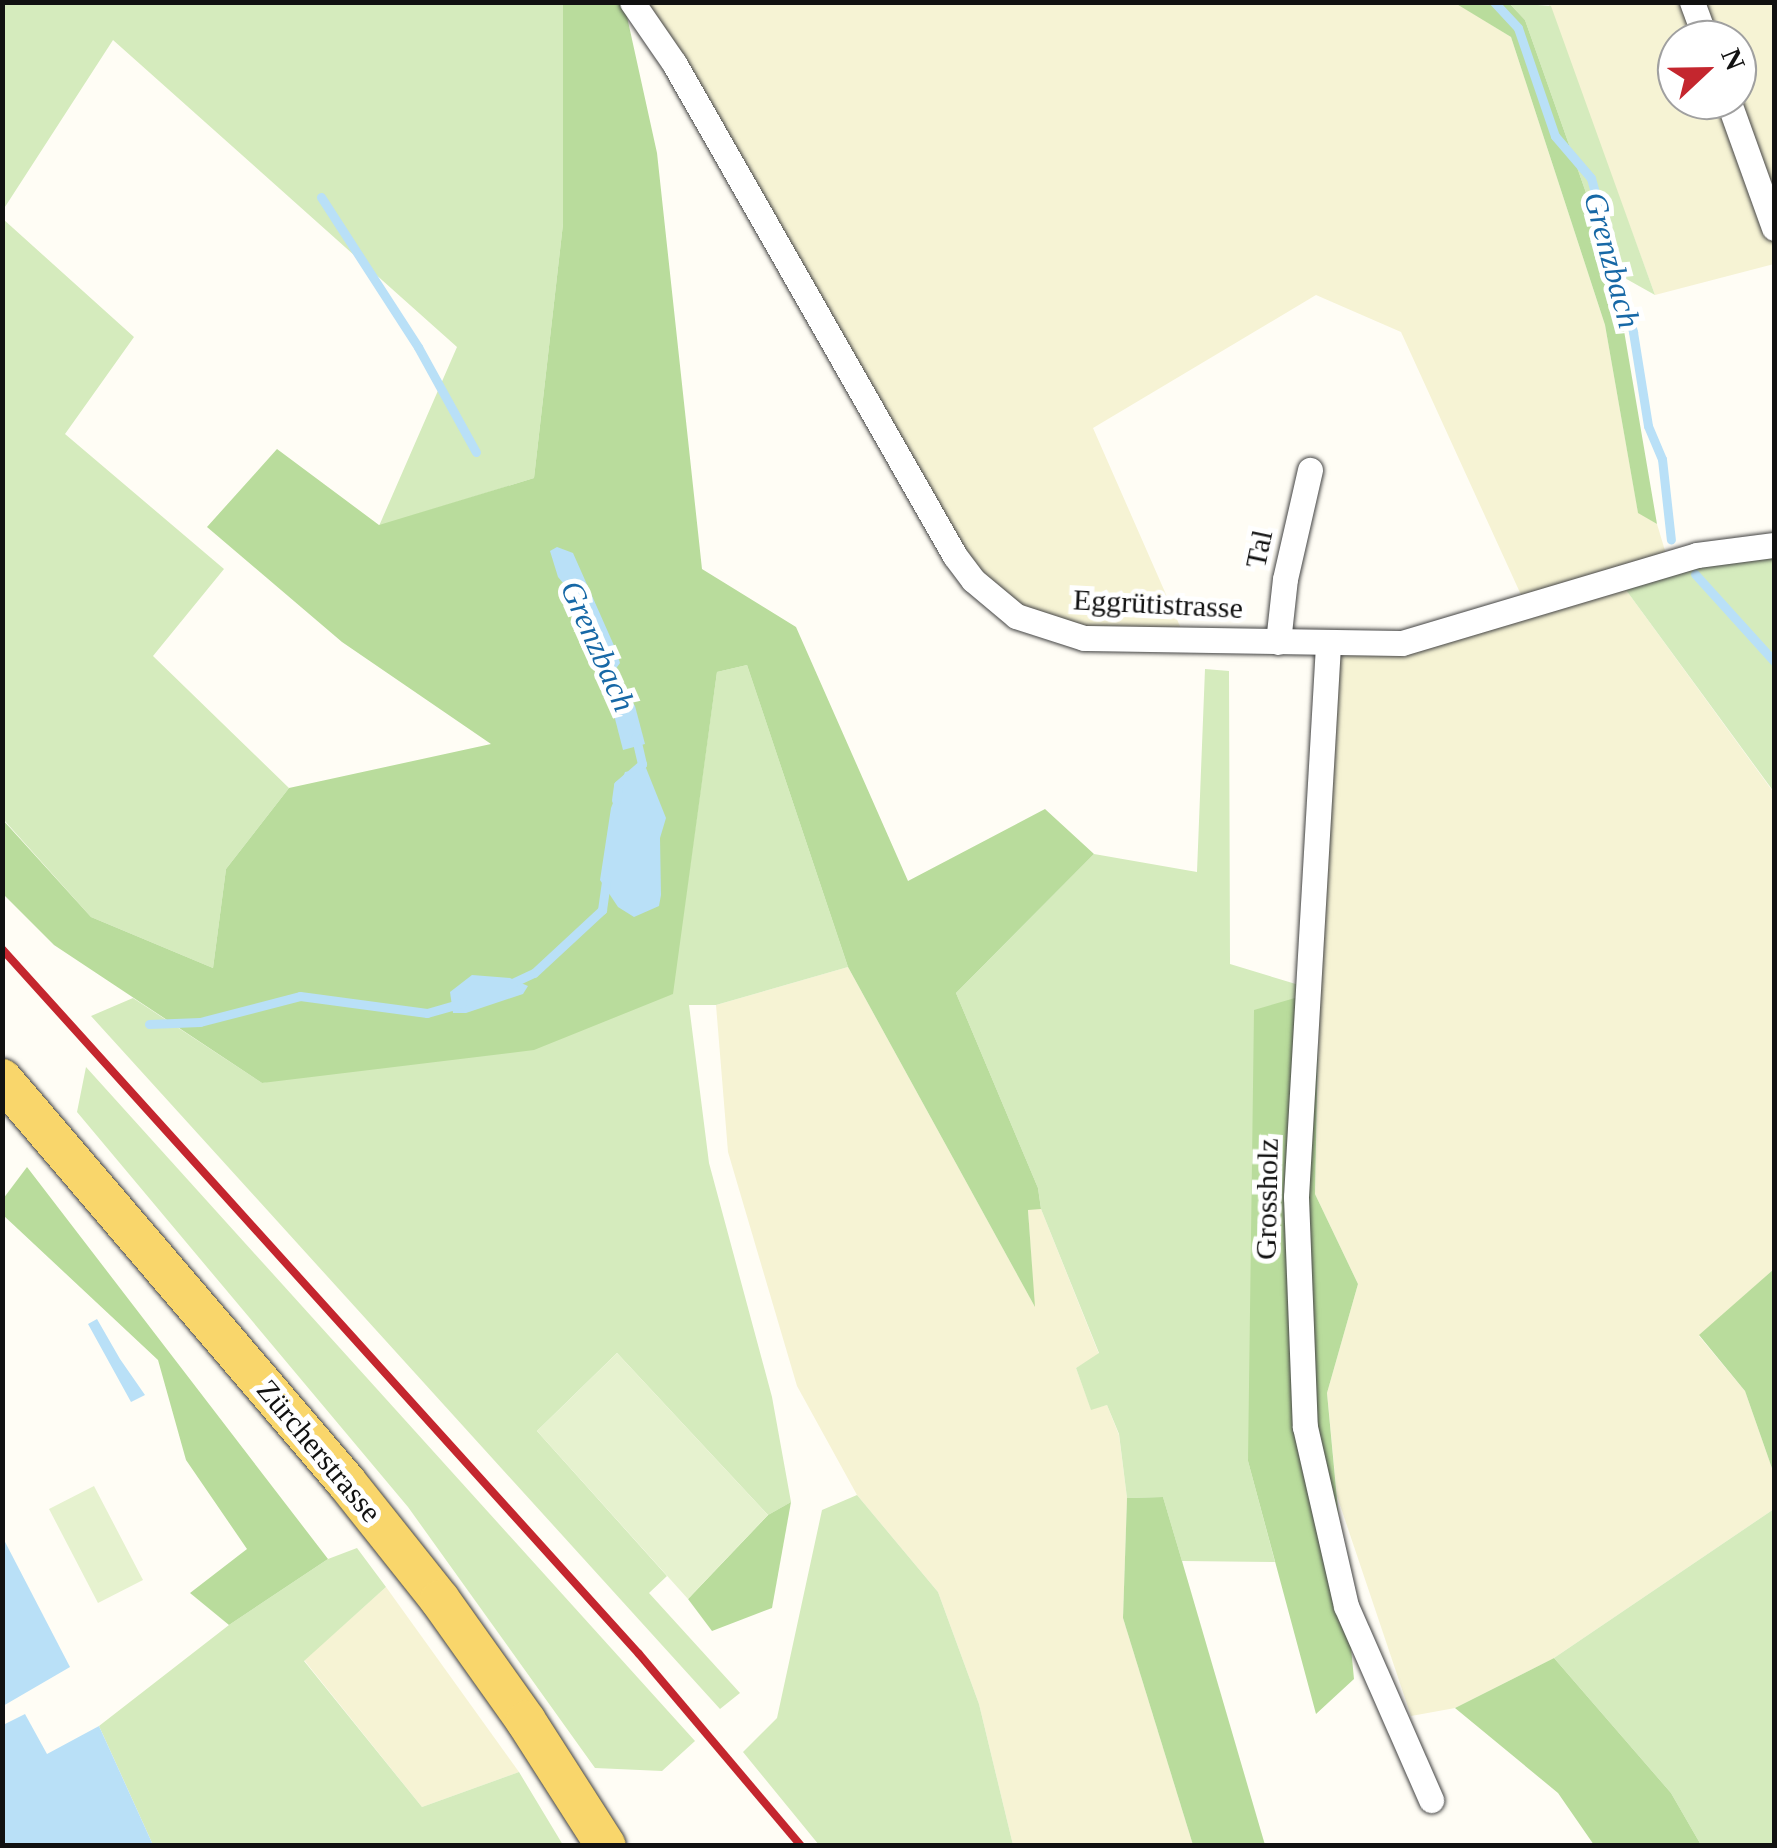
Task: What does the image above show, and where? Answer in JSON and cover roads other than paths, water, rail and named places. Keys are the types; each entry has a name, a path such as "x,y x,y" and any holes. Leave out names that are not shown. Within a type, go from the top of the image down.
{"main road":[{"name":"Zürcherstrasse","path":"2,1080 335,1468 440,1600 526,1721 606,1846"}],"street":[{"name":"Eggrütistrasse","path":"632,2 674,63 973,580 1016,616 1084,638 1328,645 1402,643 1438,636 1697,555 1774,545"},
{"path":"1735,120 1774,228"},
{"name":"Tal","path":"1278,642 1286,579 1310,470"},
{"name":"Grossholz","path":"1328,645 1296,1197 1305,1427 1346,1606 1431,1800"}],"water":[{"path":"557,547 573,553 616,650 620,663 609,678 602,672 569,590 558,577 550,551"},
{"path":"616,686 623,687 635,706 645,744 623,750 612,707 611,691"},
{"path":"646,768 666,818 660,838 661,895 659,906 634,917 618,907 600,880 611,808 625,772"},
{"path":"472,975 510,978 528,986 523,994 466,1013 453,1013 450,992"},
{"path":"97,1319 145,1395 131,1402 88,1324"},
{"path":"3,1538 70,1667 2,1706"},
{"path":"25,1714 47,1754 99,1726 153,1845 3,1845 3,1725"}],"waterway":[{"name":"Grenzbach","path":"1494,2 1518,28 1555,136 1591,178 1633,332 1648,426 1662,459 1671,540"},
{"name":"Grenzbach","path":"321,197 418,347 476,452"},
{"path":"1695,574 1774,661"},
{"name":"Grenzbach","path":"609,662 625,698"},
{"name":"Grenzbach","path":"616,800 618,785 642,764 636,737"},
{"name":"Grenzbach","path":"510,984 534,973 602,910 606,880"},
{"name":"Grenzbach","path":"149,1024 200,1022 300,996 427,1013 463,1003"}],"railway":[{"path":"2,949 639,1654 801,1846"}]}
